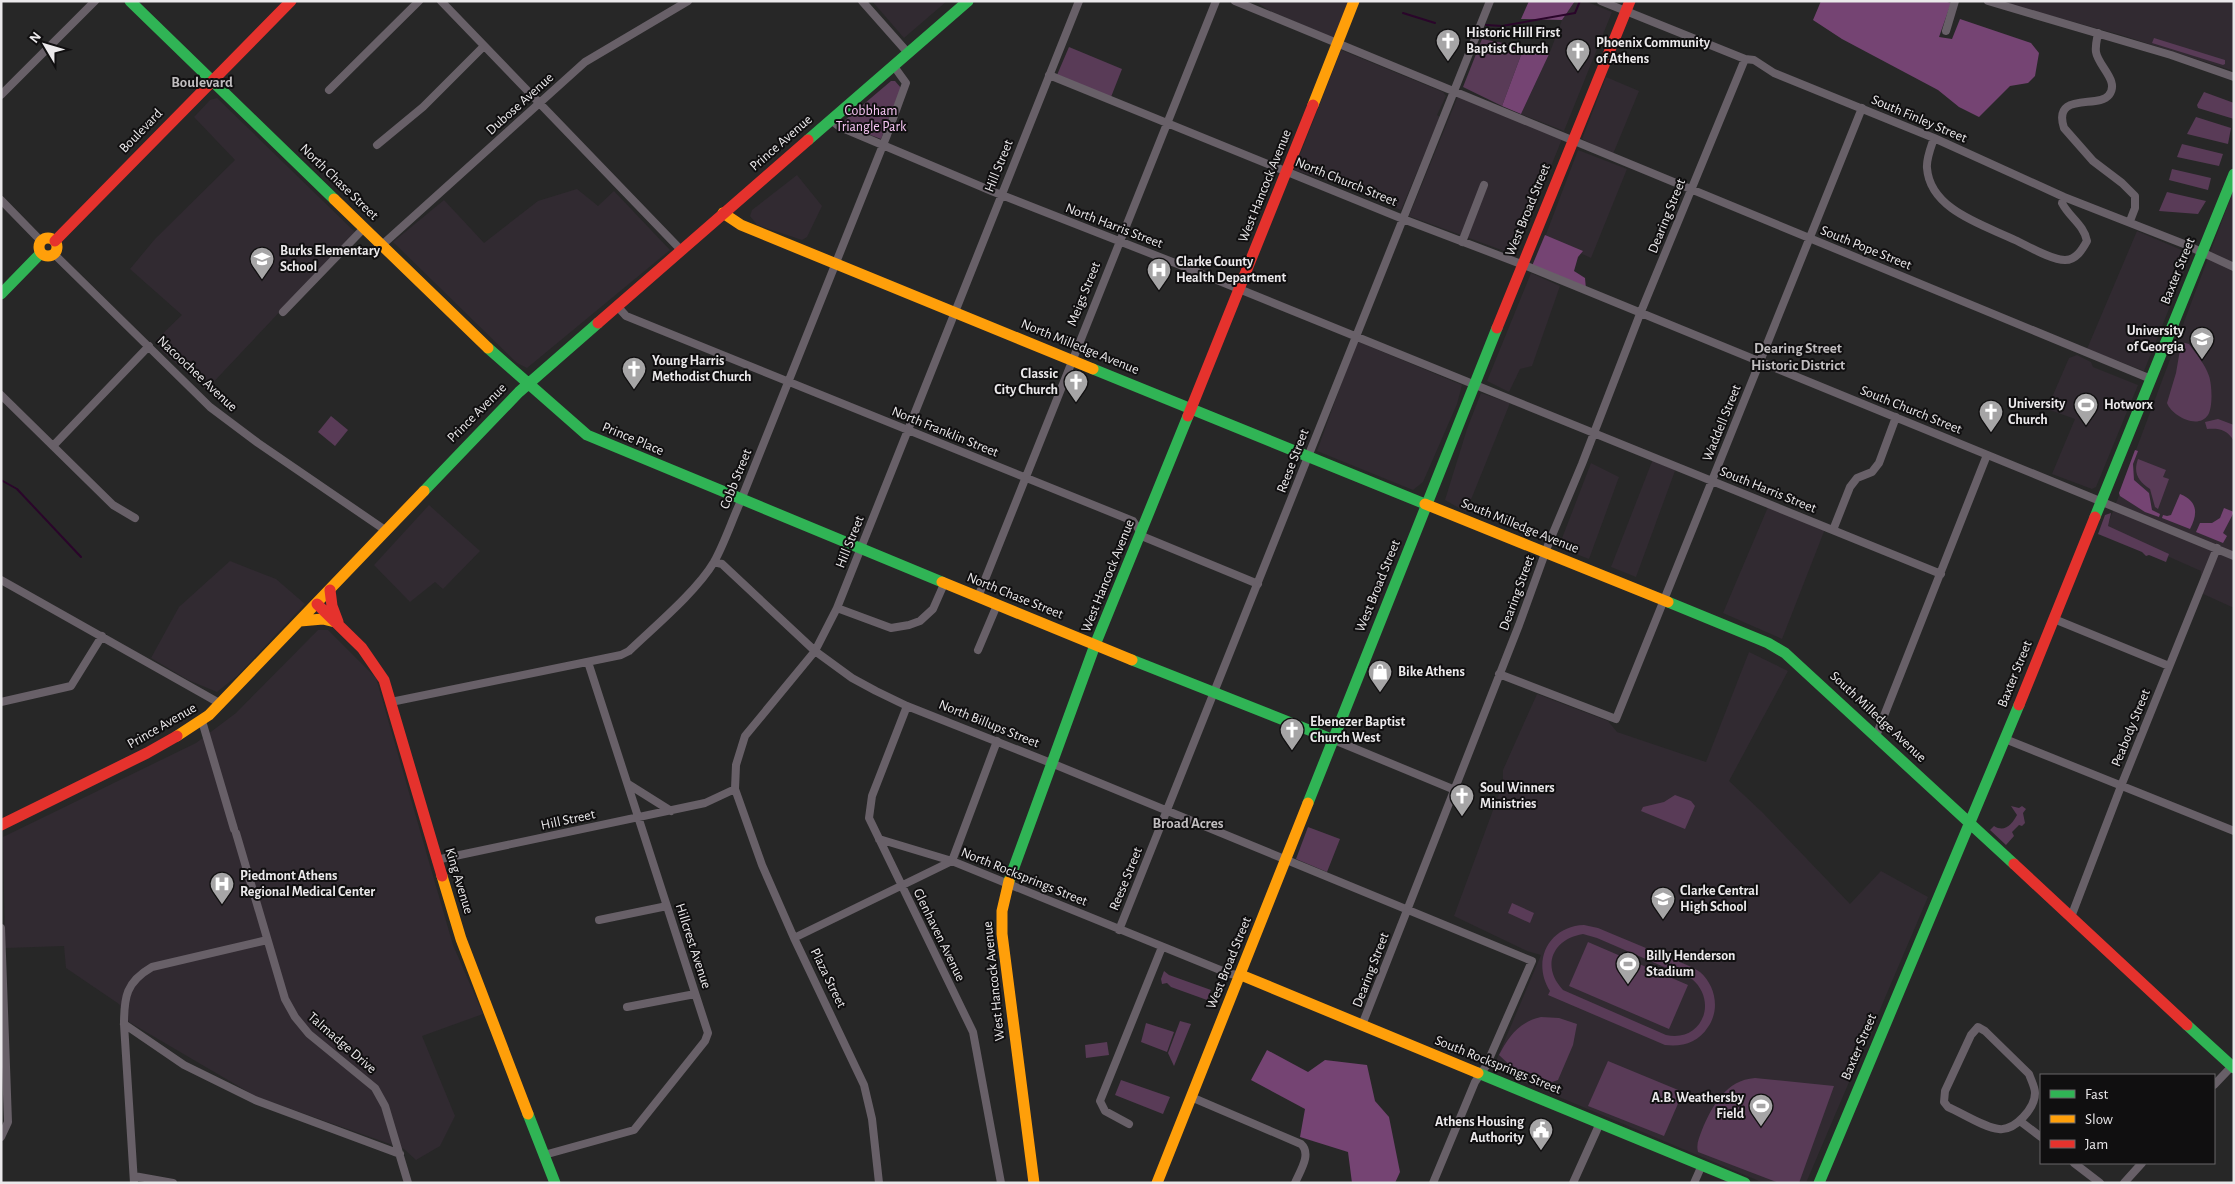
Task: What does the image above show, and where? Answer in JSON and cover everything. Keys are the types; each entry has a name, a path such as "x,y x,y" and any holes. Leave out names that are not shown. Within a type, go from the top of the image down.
{"main road":[{"name":"North Chase Street","path":"130,1 489,349 528,383"},
{"name":"Boulevard","path":"54,240 291,1"},
{"name":"Prince Avenue","path":"1,825 127,763 202,721 221,704 385,530 528,383 968,1"},
{"name":"West Hancock Avenue","path":"1034,1183 1002,934 1002,911 1008,885 1096,645 1354,1"},
{"name":"West Broad Street","path":"1157,1183 1426,505 1627,6"},
{"name":"Baxter Street","path":"1819,1183 1971,823 2234,174"},
{"name":"North Milledge Avenue","path":"723,214 741,224 836,264 1426,505"},
{"path":"48,238 54,240 57,247 54,254 48,256 42,253 39,247 41,241 48,238"},
{"path":"1,294 42,253"},
{"name":"Prince Place","path":"528,383 587,435 741,499"},
{"name":"North Chase Street","path":"741,499 1214,694 1334,740"},
{"name":"South Milledge Avenue","path":"1426,505 1756,637 1785,653 2233,1066"},
{"path":"330,590 332,606 339,624"},
{"name":"King Avenue","path":"317,604 361,645 373,660 384,680 461,939 555,1183"},
{"path":"300,621 323,619 339,624"},
{"name":"South Rocksprings Street","path":"1241,975 1745,1183"}],"street":[{"path":"1,95 95,1"},
{"path":"329,90 419,1"},
{"path":"441,1 681,250"},
{"name":"Dubose Avenue","path":"382,245 584,62 688,1"},
{"path":"862,1 908,53"},
{"name":"Hill Street","path":"436,860 705,803 735,789 736,765 745,736 815,651 837,608 1079,1"},
{"name":"Meigs Street","path":"978,597 1216,1"},
{"name":"South Pope Street","path":"1235,1 2151,379"},
{"name":"Reese Street","path":"1119,930 1490,1"},
{"name":"South Finley Street","path":"1601,1 1627,6 1745,59 1754,60 1774,73 1934,138 2064,197 2130,221 2234,268"},
{"path":"1946,31 1955,1"},
{"path":"1988,1 2209,67 2234,77"},
{"path":"2098,33 2096,54 2112,82 2113,88 2104,99 2080,102 2069,106 2064,113 2062,123 2064,128 2093,161 2122,183 2135,196 2135,208 2130,221"},
{"path":"377,145 423,107 484,46"},
{"name":"Dearing Street","path":"1362,1026 1545,552 1745,59"},
{"name":"Cobb Street","path":"391,702 621,655 629,651 690,592 714,562 836,264 906,83 893,66"},
{"name":"North Church Street","path":"1049,75 1403,219 1522,265"},
{"name":"Waddell Street","path":"1499,674 1616,719 1862,108"},
{"name":"North Harris Street","path":"831,120 840,127 883,146 1001,195 1240,289 1474,385"},
{"path":"1934,138 1926,168 1937,194 1947,205 2047,255 2065,260 2074,258 2081,252 2087,241 2083,229 2062,203 2064,197"},
{"path":"1462,242 1484,185"},
{"path":"1,200 41,241"},
{"path":"283,312 364,228"},
{"name":"Nacoochee Avenue","path":"54,254 210,407 258,443 385,530"},
{"name":"South Church Street","path":"1522,265 2234,556"},
{"name":"North Franklin Street","path":"618,306 626,316 1133,521 1144,537 1258,584"},
{"path":"53,446 148,346"},
{"name":"South Harris Street","path":"1474,385 1941,574"},
{"path":"1,395 113,505 135,518"},
{"path":"1834,530 1850,486 1857,478 1872,472 1880,463 1896,417"},
{"path":"1876,736 1987,455"},
{"name":"Peabody Street","path":"2071,917 2121,786 2217,548"},
{"name":"North Billups Street","path":"714,562 722,564 815,651 852,678 907,706 1167,810 1532,962 1481,1074"},
{"path":"1,580 221,704"},
{"path":"837,608 891,628 909,625 920,620 933,609 944,584"},
{"path":"978,650 997,605"},
{"path":"2054,619 2169,666"},
{"path":"1,702 71,686 102,636"},
{"name":"Hillcrest Avenue","path":"544,1155 629,1132 638,1126 707,1037 707,1030 588,662"},
{"name":"Glenhaven Avenue","path":"907,706 870,803 870,825 879,839 973,1032 1001,1183"},
{"name":"Talmadge Drive","path":"202,721 286,999 295,1017 309,1034 375,1088 385,1106 408,1183"},
{"path":"1334,740 1454,790"},
{"path":"2005,740 2234,831"},
{"path":"794,938 952,861 997,741"},
{"path":"627,784 670,811"},
{"name":"Plaza Street","path":"735,789 762,865 794,938 864,1085 872,1119 879,1183"},
{"name":"North Rocksprings Street","path":"879,839 952,861 1230,974 1241,975"},
{"path":"599,920 667,906"},
{"path":"1,928 8,1122 1,1137"},
{"path":"173,1183 134,1179 124,1024 124,1001 128,989 143,971 152,966 267,940"},
{"path":"1129,1124 1105,1111 1100,1101 1162,947"},
{"path":"627,1007 695,994"},
{"path":"124,1024 184,1065 255,1100 400,1154"},
{"path":"1978,1027 2029,1074 2035,1093 2032,1102 2020,1120 1999,1130 1948,1107 1944,1102 1945,1092 1970,1035 1978,1027"},
{"path":"2215,1084 2233,1066"},
{"path":"1433,1183 1475,1082 1481,1074"},
{"path":"1191,1097 1301,1144 1306,1149 1306,1158 1294,1183"},
{"path":"2020,1120 2040,1136"},
{"path":"1574,1183 1600,1123"},
{"path":"2075,1164 2100,1183"},
{"path":"2126,1182 2141,1164"},
{"path":"1694,1183 1702,1165"}],"shaded area":[{"path":"872,1 947,1 904,38"},
{"path":"1255,1 1348,1 1336,35 1333,38 1268,10"},
{"path":"1529,1 1575,1 1562,20 1521,19"},
{"path":"1575,1 1585,1 1612,12 1564,131 1521,114 1550,52 1562,20"},
{"path":"1821,1 1944,1 1951,3 1939,37 1952,39 1960,19 2031,43 2039,53 2035,76 2028,83 2010,86 1979,117 1959,107 1938,90 1842,39 1813,20"},
{"path":"1997,1 2234,1 2234,71 2121,35"},
{"path":"1524,47 1550,52 1521,114 1502,106"},
{"path":"1341,50 1443,92 1446,96 1437,115 1440,117 1401,210 1335,183 1294,170"},
{"path":"1606,77 1639,91 1613,154 1582,139"},
{"path":"1458,96 1562,139 1515,255 1409,216"},
{"path":"217,98 355,232 206,390 162,351 155,341 182,315 130,269 155,239 235,160 194,117 210,100"},
{"path":"1578,150 1627,169 1591,258 1545,237"},
{"path":"797,175 822,206 807,237 802,240 757,225 750,216 752,210"},
{"path":"577,189 598,206 614,191 670,250 527,368 517,363 393,242 444,200 484,243 538,201"},
{"name":"University of Georgia","path":"2234,189 2234,608 2201,593 2201,571 2140,544 2104,535"},
{"path":"2137,231 2191,254 2144,371 2087,349"},
{"path":"1545,235 1583,251 1578,257 1574,271 1585,278 1586,289 1532,266"},
{"path":"1531,273 1560,286 1532,366 1520,369 1509,392 1487,381"},
{"path":"1359,342 1462,385 1457,404 1423,482 1413,490 1317,451 1356,343"},
{"path":"2077,355 2091,362 2093,367 2138,385 2096,487 2092,489 2052,474 2075,419 2047,409 2069,358"},
{"path":"1481,393 1510,403 1466,512 1445,500 1467,429"},
{"path":"2135,450 2138,451 2133,464 2134,480 2149,493 2152,510 2160,514 2159,517 2145,512 2120,496 2119,493"},
{"path":"1653,459 1676,468 1636,577 1611,567"},
{"path":"1591,463 1619,477 1589,559 1561,548 1561,541"},
{"path":"2180,494 2190,500 2195,508 2190,529 2162,518 2163,515 2171,515"},
{"path":"429,505 480,551 443,589 435,582 410,602 374,565"},
{"path":"1768,507 1825,529 1782,639 1723,613"},
{"path":"2224,508 2234,512 2223,533 2227,536 2223,543 2196,532 2200,523 2212,523 2220,518"},
{"path":"230,561 276,579 305,604 237,676 217,692 188,680 151,658 179,607"},
{"name":"Piedmont Athens Regional Medical Center","path":"318,630 328,630 376,678 453,945 483,1014 422,1036 455,1116 440,1146 416,1160 404,1149 257,1097 129,1022 119,1004 66,968 64,946 5,948 3,837 196,743 236,713"},
{"name":"Clarke Central High School","path":"1749,652 1788,671 1729,781 1763,813 1850,904 1881,871 1928,897 1806,1183 1764,1183 1495,1070 1493,1068 1541,955 1527,951 1454,916 1503,783 1503,770 1537,694 1608,721 1617,732 1706,762"},
{"path":"1267,1050 1308,1072 1325,1060 1367,1065 1375,1101 1389,1117 1400,1172 1395,1183 1352,1183 1348,1152 1300,1137 1305,1109 1251,1080"}],"green space":[{"path":"2154,38 2225,60 2225,64 2223,65 2152,43"},
{"path":"1482,39 1524,47 1502,106 1463,87"},
{"path":"1069,47 1122,69 1111,97 1057,75"},
{"name":"Cobbham Triangle Park","path":"891,81 895,81 901,88 881,139 844,125 845,120"},
{"path":"2204,92 2234,103 2234,119 2198,108 2197,105"},
{"path":"2196,117 2231,128 2228,144 2187,134"},
{"path":"2182,144 2223,154 2219,166 2177,157"},
{"path":"2172,169 2211,178 2208,190 2169,180"},
{"path":"2167,192 2206,201 2198,214 2159,211"},
{"path":"2181,344 2189,344 2200,359 2210,380 2212,396 2210,411 2204,419 2198,421 2186,420 2174,412 2167,403 2176,373"},
{"path":"331,416 348,430 335,446 318,432"},
{"path":"2218,419 2234,425 2234,441 2222,430 2207,429 2205,422"},
{"path":"2138,459 2166,470 2163,477 2169,479 2158,509 2155,507 2150,489 2142,483 2136,473"},
{"path":"2111,513 2108,526 2169,554 2166,562 2149,555 2146,556 2142,552 2098,534 2105,515"},
{"path":"1675,795 1691,801 1695,806 1685,829 1641,811 1643,807 1664,802"},
{"path":"2011,806 2019,808 2022,806 2026,809 2023,813 2025,823 2022,826 2019,825 2012,832 2014,836 2006,845 1990,830 1994,826 2005,828 2010,824 2017,815"},
{"path":"1308,827 1340,839 1327,872 1296,859"},
{"path":"1512,903 1534,913 1530,923 1508,913"},
{"path":"1584,925 1598,928 1700,972 1713,991 1715,1006 1712,1020 1708,1027 1699,1037 1689,1043 1665,1045 1548,995 1550,991 1542,968 1543,957 1553,938 1572,927","holes":["1583,934 1597,938 1692,979 1700,988 1704,999 1705,1009 1697,1027 1689,1033 1678,1036 1666,1035 1563,990 1552,972 1551,963 1557,948 1572,937"]},
{"name":"Billy Henderson Stadium","path":"1588,942 1688,985 1669,1029 1569,986"},
{"path":"1164,971 1169,975 1211,990 1207,1000 1171,987 1167,983 1162,984 1161,979"},
{"path":"1541,1017 1559,1018 1577,1024 1573,1045 1558,1080 1552,1082 1522,1070 1520,1073 1517,1072 1499,1055 1521,1026"},
{"path":"1180,1021 1191,1024 1174,1066 1168,1053"},
{"path":"1146,1023 1174,1032 1167,1052 1141,1042"},
{"path":"1107,1042 1109,1055 1086,1058 1085,1045"},
{"path":"1608,1061 1683,1092 1664,1136 1588,1106"},
{"name":"A.B. Weathersby Field","path":"1755,1078 1834,1086 1799,1183 1779,1183 1698,1152 1699,1138 1702,1130 1710,1112 1721,1096 1736,1084"},
{"path":"1121,1080 1170,1097 1163,1114 1115,1095"}],"waterway":[{"path":"1486,25 1502,26 1575,13 1580,1"},
{"path":"1403,13 1435,23"},
{"path":"1,480 17,489 81,557"}],"traffic: fast":[{"path":"130,1 334,199"},
{"path":"808,140 968,1"},
{"path":"2095,517 2234,174"},
{"path":"1,294 41,253"},
{"path":"424,491 519,392 598,323"},
{"path":"1308,803 1497,328"},
{"path":"488,348 587,435 942,582"},
{"path":"1093,369 1425,504"},
{"path":"1009,881 1095,645 1188,416"},
{"path":"1668,602 1768,643 1785,653 2014,864"},
{"path":"1132,660 1334,740"},
{"path":"1819,1183 2019,705"},
{"path":"2187,1025 2234,1068"},
{"path":"1478,1073 1745,1183"},
{"path":"528,1114 555,1183"}],"traffic: slow":[{"path":"1313,105 1354,1"},
{"path":"334,199 488,348"},
{"path":"723,213 741,225 1093,369"},
{"path":"48,238 54,241 57,247 54,253 48,256 42,253 39,247 42,241 48,238"},
{"path":"177,736 209,715 424,491"},
{"path":"1425,504 1668,602"},
{"path":"942,582 1132,660"},
{"path":"300,621 323,619 335,622"},
{"path":"1157,1183 1308,803"},
{"path":"442,876 461,939 528,1114"},
{"path":"1009,881 1002,911 1002,934 1034,1183"},
{"path":"1241,975 1478,1073"}],"traffic: jam":[{"path":"55,241 291,1"},
{"path":"1497,328 1630,1"},
{"path":"1188,416 1313,105"},
{"path":"598,323 808,140"},
{"path":"2019,705 2095,517"},
{"path":"330,590 332,606 338,622"},
{"path":"317,604 362,648 384,680 442,876"},
{"path":"1,825 147,753 177,736"},
{"path":"2014,864 2187,1025"}],"place":[{"name":"Historic Hill First Baptist Church","path":"1448,62"},
{"name":"Phoenix Community of Athens","path":"1578,72"},
{"name":"Burks Elementary School","path":"262,280"},
{"name":"Clarke County Health Department","path":"1159,291"},
{"name":"University of Georgia","path":"2202,360"},
{"name":"Young Harris Methodist Church","path":"634,390"},
{"name":"Classic City Church","path":"1076,403"},
{"name":"Hotworx","path":"2086,426"},
{"name":"University Church","path":"1991,433"},
{"name":"Bike Athens","path":"1380,693"},
{"name":"Ebenezer Baptist Church West","path":"1292,751"},
{"name":"Soul Winners Ministries","path":"1462,817"},
{"name":"Piedmont Athens Regional Medical Center","path":"222,905"},
{"name":"Clarke Central High School","path":"1663,920"},
{"name":"Billy Henderson Stadium","path":"1628,985"},
{"name":"A.B. Weathersby Field","path":"1761,1127"},
{"name":"Athens Housing Authority","path":"1541,1151"}],"district":[{"name":"Boulevard","path":"202,82"},
{"name":"Dearing Street Historic District","path":"1798,356"},
{"name":"Broad Acres","path":"1188,823"}]}
